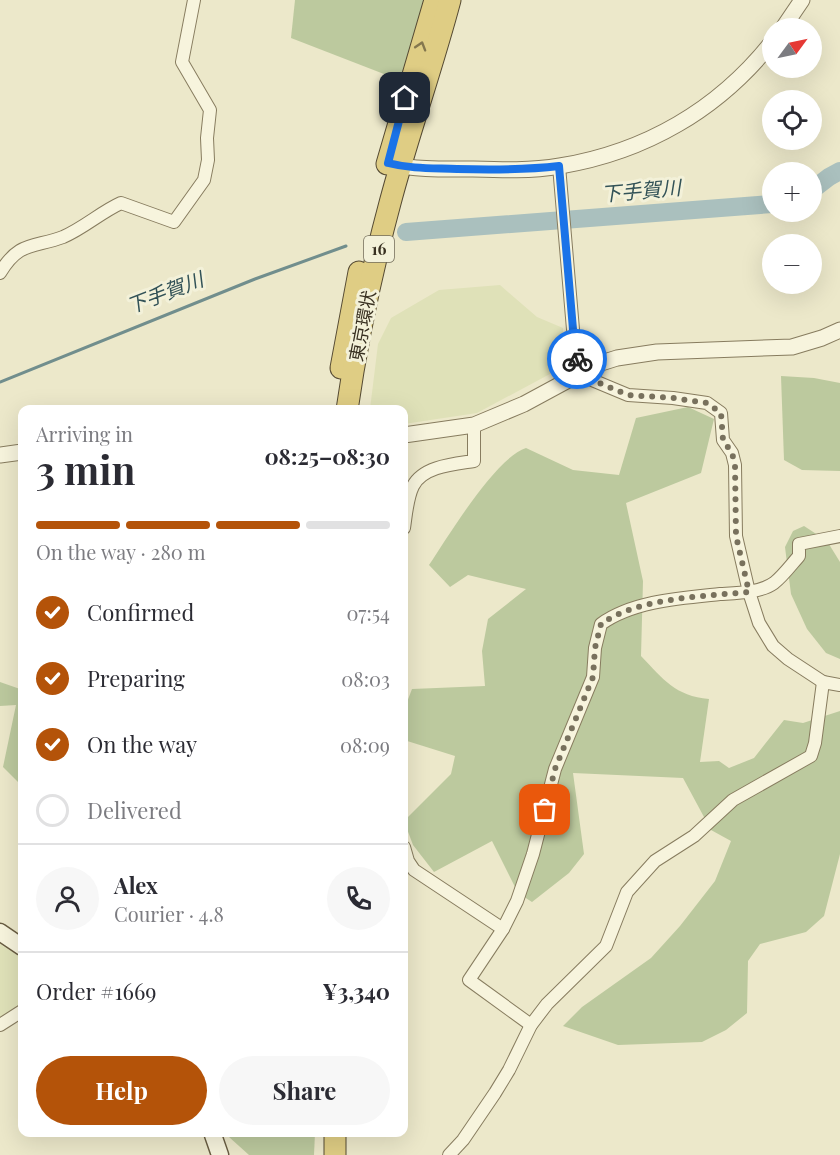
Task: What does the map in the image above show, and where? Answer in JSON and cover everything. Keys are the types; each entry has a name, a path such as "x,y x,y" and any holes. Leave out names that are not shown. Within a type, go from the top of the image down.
{"highway":[{"name":"東京環状","path":"348,405 394,165 435,0"},
{"name":"東京環状","path":"336,405 358,276 394,165 436,54 450,0"},
{"path":"323,1137 323,1155"},
{"path":"335,1137 335,1155"}],"main road":[{"path":"0,932 18,944"},
{"path":"214,1137 220,1155"}],"street":[{"path":"0,273 6,262 23,247 64,236 121,203 174,222 198,189 204,180 208,160 207,138 210,110 182,62 194,0"},
{"path":"790,18 802,0"},
{"path":"394,165 522,170 559,166 615,154 670,130 721,96 742,77 762,54"},
{"path":"559,166 574,341 580,375"},
{"path":"408,434 474,425 525,404 598,364 617,358 657,352 792,347 840,330"},
{"path":"580,375 628,395 707,403 721,413 723,440 732,453 735,465 736,536 759,623 773,646 788,659 823,682 840,685"},
{"path":"408,510 414,484 426,473 474,461 474,425"},
{"path":"0,455 18,453"},
{"path":"531,1025 469,980 511,916 533,854 555,769 593,677 595,648 601,624 614,614 640,607 694,597 749,592 773,584 800,556 799,544 840,536"},
{"path":"449,1155 459,1145 495,1093 531,1025 547,1004 606,946 627,892 656,861 694,836 734,800 811,756 815,743 823,682"},
{"path":"408,861 414,870 503,929"},
{"path":"0,1025 18,1014"}],"green space":[{"path":"295,0 426,0 402,81 291,38"},
{"path":"500,285 537,317 563,328 563,367 477,413 408,423 408,405 370,405 378,344 391,318 439,290"},
{"path":"781,376 814,378 840,383 840,471 802,470 784,460"},
{"path":"688,407 714,419 701,473 626,503 643,581 641,656 670,685 687,694 709,699 700,762 719,761 729,768 754,758 784,720 803,723 840,711 840,854 824,916 806,932 760,944 748,961 747,1013 726,1030 702,1042 618,1045 563,1026 582,1007 651,958 680,926 715,881 731,841 711,830 683,778 573,773 584,854 569,873 532,902 518,893 492,841 434,872 413,845 408,832 408,817 451,774 455,756 408,741 408,700 412,689 485,686 482,651 488,619 526,589 468,575 450,587 429,565 473,500 500,467 514,455 526,448 573,470 619,475 636,418"},
{"path":"804,526 827,541 840,562 840,659 826,653 807,629 791,594 785,547 793,531"},
{"path":"0,682 18,688 18,782 3,767 16,705 0,706"},
{"path":"0,944 18,955 18,1007 0,1019"},
{"path":"229,1137 315,1137 314,1155 249,1155"}],"waterway":[{"name":"下手賀川","path":"822,182 840,171"},
{"name":"下手賀川","path":"406,232 762,205"},
{"name":"下手賀川","path":"0,382 255,279 346,246"}],"way so far":[{"path":"545,810 555,769 593,677 595,648 601,624 614,614 640,607 694,597 749,592 736,536 735,465 732,453 723,440 721,413 707,403 628,395 598,384 580,375 577,359"}],"route":[{"path":"405,98 388,163 421,168 522,170 559,166 577,359"}]}
